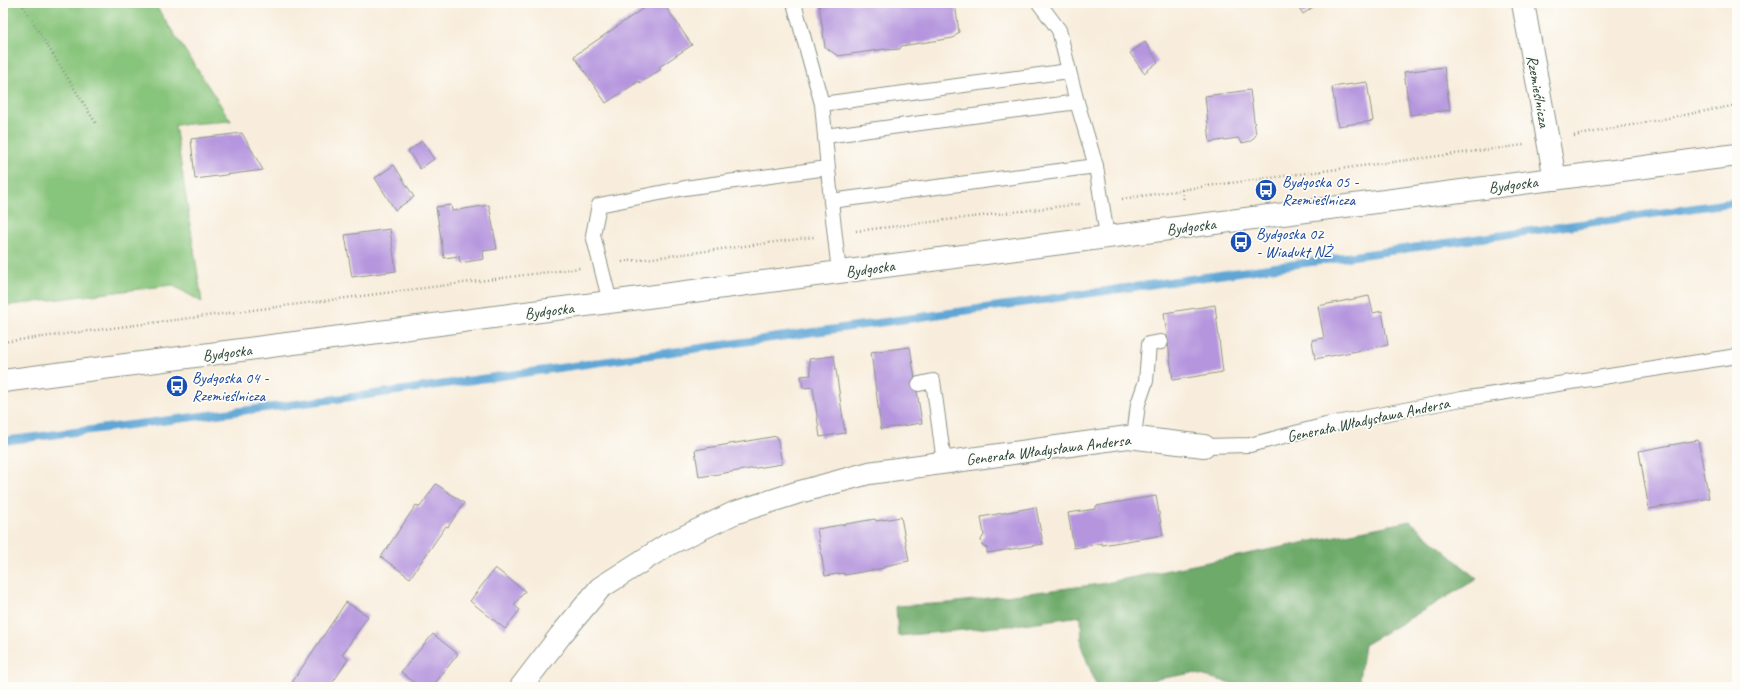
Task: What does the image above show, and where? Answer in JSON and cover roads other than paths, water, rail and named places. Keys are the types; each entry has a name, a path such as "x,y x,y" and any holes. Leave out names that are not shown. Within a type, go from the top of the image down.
{"main road":[{"name":"Rzemieślnicza","path":"1523,3 1555,179"},
{"name":"Bydgoska","path":"3,381 1737,155"},
{"name":"Generała Władysława Andersa","path":"521,687 560,636 600,588 667,545 734,513 796,493 870,473 944,462 1128,436 1204,446"}],"lane":[{"path":"794,3 822,104 827,168 840,272"},
{"path":"1039,3 1059,30 1077,102 1096,166 1108,236"},
{"path":"822,104 1069,71"},
{"path":"825,136 1077,102"},
{"path":"831,201 1096,166"},
{"path":"610,302 593,235 599,205 685,188 827,168"},
{"path":"1134,437 1138,404 1146,381 1149,344 1161,342"},
{"name":"Generała Władysława Andersa","path":"1204,446 1250,445 1326,424 1462,399 1737,356"},
{"path":"919,384 933,381 944,462"}],"waterway":[{"path":"3,441 360,396 1737,202"}],"place":[{"name":"Bydgoska 05 - Rzemieślnicza","path":"1266,190"},
{"name":"Bydgoska 02 - Wiadukt NŻ","path":"1241,242"},
{"name":"Bydgoska 04 - Rzemieślnicza","path":"177,386"}]}
